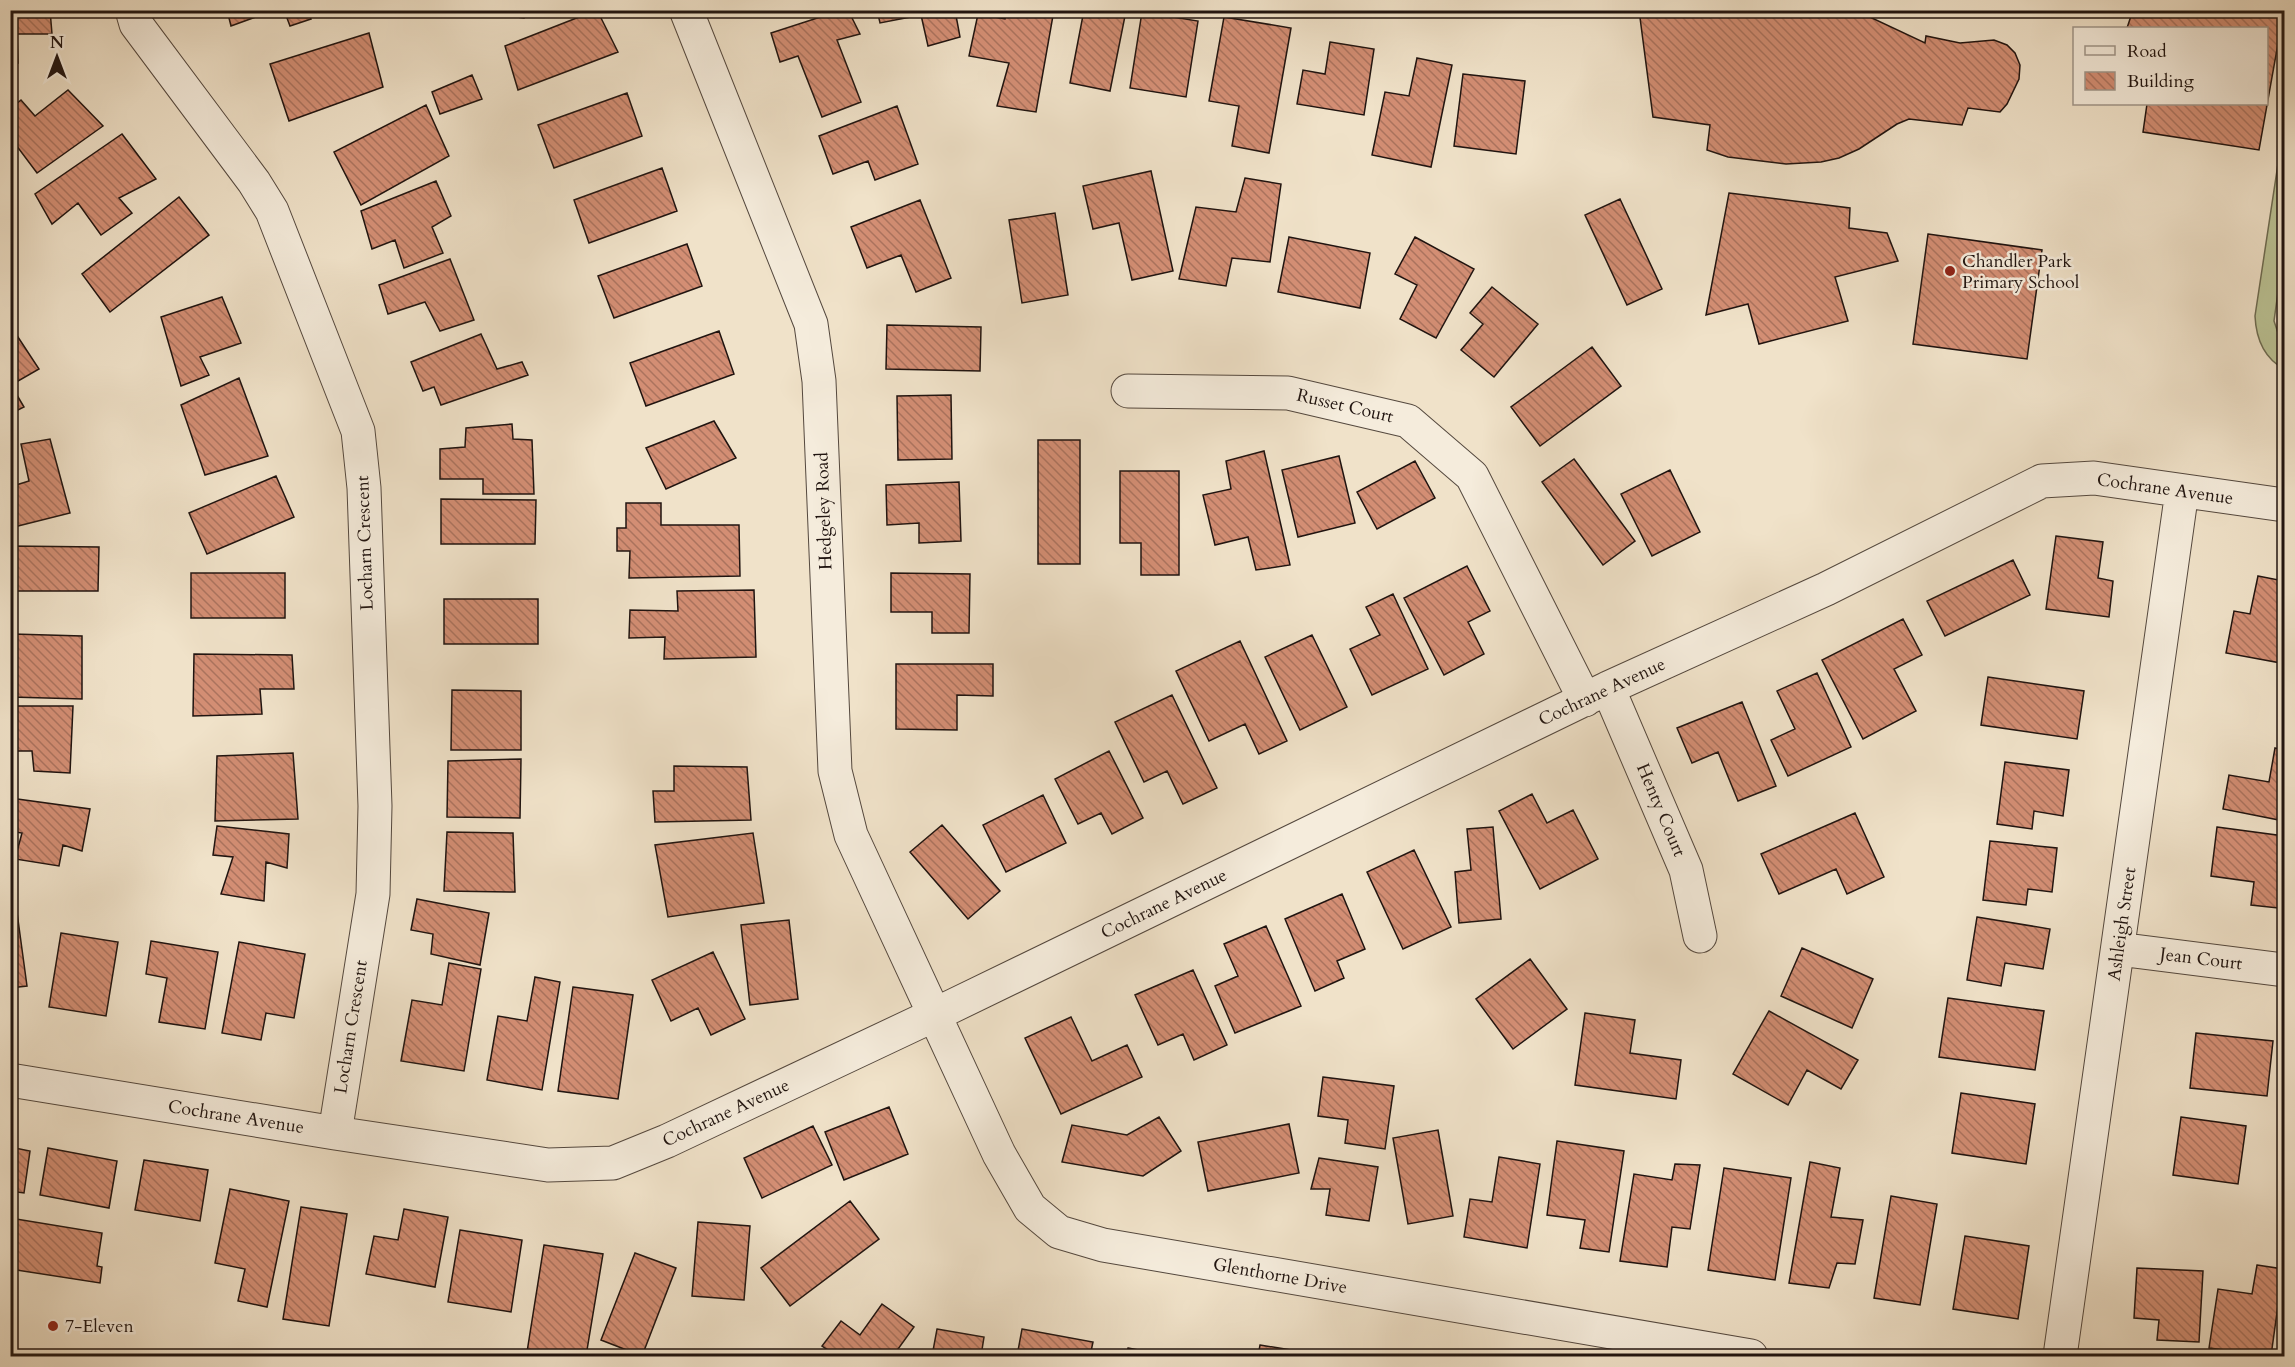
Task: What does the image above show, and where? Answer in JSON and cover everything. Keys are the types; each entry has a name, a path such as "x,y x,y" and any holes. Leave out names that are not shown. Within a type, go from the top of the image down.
{"street":[{"name":"Locharn Crescent","path":"132,10 136,24 254,182 272,210 358,431 364,488 375,806 373,883 334,1133"},
{"name":"Hedgeley Road","path":"686,10 811,324 819,381 835,771 851,835 934,1015"},
{"name":"Russet Court","path":"1128,391 1288,393 1408,421 1472,477 1596,694"},
{"name":"Cochrane Avenue","path":"10,1080 548,1165 613,1163 678,1136 934,1015 1596,694 1826,589 2042,481 2094,478 2284,505"},
{"name":"Ashleigh Street","path":"2060,1356 2182,491"},
{"name":"Henty Court","path":"1596,694 1686,870 1701,936"},
{"name":"Jean Court","path":"2118,949 2284,970"},
{"name":"Glenthorne Drive","path":"934,1015 999,1154 1029,1208 1059,1232 1103,1245 1751,1356"}],"green space":[{"path":"2284,124 2284,249 2274,321 2284,345 2284,369 2271,359 2262,347 2255,316"}],"building":[{"path":"10,10 50,10 52,34 17,34 18,63 10,63"},
{"path":"227,10 275,10 231,26"},
{"path":"284,10 307,10 311,19 290,26"},
{"path":"500,10 525,10 524,18 500,15"},
{"path":"597,10 618,52 518,90 505,46"},
{"path":"848,10 860,34 837,40 861,102 822,117 798,56 780,62 771,33"},
{"path":"877,10 955,10 960,37 928,46 921,15 880,23"},
{"path":"1007,10 1054,10 1036,112 997,106 1009,63 969,56 978,14 1005,19"},
{"path":"1084,10 1126,11 1110,91 1070,83"},
{"path":"1639,10 1855,10 1925,43 1926,36 1960,43 1994,40 2007,45 2015,53 2020,65 2019,79 2007,104 2000,112 1968,108 1962,125 1909,119 1897,124 1859,149 1839,158 1821,162 1786,164 1728,157 1707,150 1710,125 1653,117"},
{"path":"2133,10 2284,10 2268,100 2268,27 2127,27"},
{"path":"1142,12 1198,21 1186,97 1130,88"},
{"path":"1224,17 1291,28 1269,153 1232,146 1239,106 1209,101"},
{"path":"369,33 383,87 289,121 270,64"},
{"path":"1330,42 1374,49 1364,115 1297,104 1303,70 1325,74"},
{"path":"1417,58 1452,65 1431,167 1372,155 1385,92 1409,96"},
{"path":"1463,74 1525,81 1516,154 1454,146"},
{"path":"472,75 482,99 440,114 432,92"},
{"path":"68,90 103,126 37,173 10,137 10,109 21,100 35,116"},
{"path":"627,93 642,136 554,168 538,125"},
{"path":"426,105 449,156 361,205 334,152"},
{"path":"2147,105 2267,105 2259,150 2143,132"},
{"path":"897,106 918,164 875,180 868,161 833,174 819,136"},
{"path":"122,134 156,179 119,198 132,213 101,235 78,203 52,224 35,194"},
{"path":"662,168 677,211 589,243 574,200"},
{"path":"1151,171 1173,271 1132,280 1119,223 1093,229 1083,186"},
{"path":"1245,178 1281,184 1270,262 1232,258 1226,286 1179,279 1196,207 1236,212"},
{"path":"436,181 451,216 432,227 443,253 404,268 395,240 372,249 361,211"},
{"path":"1729,193 1850,208 1849,228 1887,233 1898,261 1835,277 1848,321 1759,344 1748,304 1706,315"},
{"path":"179,197 209,235 110,312 82,274"},
{"path":"1620,199 1662,289 1627,305 1585,215"},
{"path":"920,200 951,278 916,292 901,255 867,268 851,227"},
{"path":"1055,213 1068,295 1022,303 1009,220"},
{"path":"1928,234 2042,250 2027,359 1913,344"},
{"path":"1289,237 1370,253 1360,308 1278,292"},
{"path":"1415,237 1474,269 1436,338 1400,319 1417,285 1395,274"},
{"path":"687,244 702,286 614,318 598,276"},
{"path":"450,259 474,320 440,331 425,302 388,314 379,285"},
{"path":"1492,287 1538,324 1494,377 1461,350 1483,324 1470,313"},
{"path":"222,297 241,343 200,357 209,375 181,386 161,317"},
{"path":"887,325 981,327 980,371 886,369"},
{"path":"14,331 39,369 11,385 24,407 10,414 10,333"},
{"path":"719,331 734,374 646,406 630,363"},
{"path":"481,334 497,369 522,362 528,375 441,405 434,387 423,391 411,362"},
{"path":"1592,347 1621,386 1540,446 1511,407"},
{"path":"239,378 268,456 205,475 181,405"},
{"path":"951,395 952,459 898,460 897,396"},
{"path":"714,421 736,458 666,489 646,448"},
{"path":"512,424 513,439 532,440 534,494 483,494 483,479 440,479 440,449 465,447 466,428"},
{"path":"50,439 70,513 10,528 10,472 16,485 29,481 21,444"},
{"path":"1038,440 1080,440 1080,564 1038,564"},
{"path":"1264,451 1290,565 1256,570 1248,537 1215,545 1203,495 1231,489 1226,461"},
{"path":"1339,456 1355,523 1298,537 1282,470"},
{"path":"1574,459 1635,541 1603,565 1542,482"},
{"path":"1415,461 1435,498 1377,529 1357,492"},
{"path":"1670,470 1700,532 1652,556 1621,494"},
{"path":"1120,471 1179,471 1179,575 1141,575 1141,543 1120,543"},
{"path":"276,476 294,517 207,554 189,513"},
{"path":"959,482 961,541 919,543 919,523 887,525 886,485"},
{"path":"441,499 536,500 535,544 441,544"},
{"path":"626,503 661,503 661,525 739,525 740,576 629,578 630,551 617,551 617,528 626,528"},
{"path":"2056,536 2103,542 2098,578 2113,581 2109,617 2046,609"},
{"path":"10,546 99,547 98,591 10,591"},
{"path":"2013,560 2030,595 1945,636 1927,601"},
{"path":"1467,566 1490,611 1468,622 1484,654 1444,675 1404,598"},
{"path":"191,573 285,573 285,618 191,618"},
{"path":"891,573 970,574 969,633 932,633 932,612 891,612"},
{"path":"2258,576 2284,581 2284,641 2281,663 2226,653 2234,611 2250,614"},
{"path":"754,590 756,657 664,659 665,637 629,638 630,610 678,611 677,591"},
{"path":"1393,594 1428,669 1372,695 1350,649 1380,635 1366,607"},
{"path":"444,599 538,599 538,644 444,644"},
{"path":"1903,619 1922,655 1894,669 1916,711 1863,739 1822,660"},
{"path":"13,634 82,636 82,699 11,697"},
{"path":"1312,635 1347,707 1300,730 1265,657"},
{"path":"1240,641 1287,741 1259,754 1245,724 1209,741 1176,671"},
{"path":"194,654 292,655 294,689 260,689 262,714 193,716"},
{"path":"896,664 993,664 993,696 957,695 957,730 896,729"},
{"path":"1817,673 1851,747 1788,776 1771,740 1795,729 1777,691"},
{"path":"1988,677 2084,691 2077,739 1981,725"},
{"path":"452,690 521,691 521,750 451,750"},
{"path":"1172,695 1217,788 1183,804 1167,771 1144,782 1115,722"},
{"path":"1742,702 1776,786 1738,801 1718,752 1692,763 1677,728"},
{"path":"10,706 73,706 70,773 34,771 32,751 10,751"},
{"path":"2275,748 2284,750 2284,821 2223,809 2229,775 2269,782"},
{"path":"1109,751 1143,818 1112,834 1101,813 1078,824 1055,779"},
{"path":"293,753 298,819 215,821 217,756"},
{"path":"521,759 520,818 447,817 448,761"},
{"path":"2005,762 2069,770 2063,816 2034,811 2032,829 1997,824"},
{"path":"674,766 747,767 751,820 655,822 653,791 674,791"},
{"path":"1532,794 1547,823 1573,810 1598,859 1540,889 1499,811"},
{"path":"1043,795 1066,843 1006,872 983,825"},
{"path":"10,798 90,809 82,851 63,845 59,866 15,859 22,833 10,831"},
{"path":"1855,813 1884,877 1847,894 1836,869 1779,894 1761,854"},
{"path":"942,825 1000,891 968,919 910,852"},
{"path":"217,826 289,834 287,868 266,862 264,901 221,894 233,857 213,855"},
{"path":"1493,827 1501,919 1459,923 1455,872 1471,870 1467,829"},
{"path":"2217,827 2284,836 2284,863 2278,908 2251,905 2254,882 2211,876"},
{"path":"447,832 513,833 515,892 444,891"},
{"path":"753,833 764,903 668,917 655,845"},
{"path":"1990,841 2057,848 2052,892 2028,889 2026,905 1983,900"},
{"path":"1414,850 1451,927 1403,949 1367,872"},
{"path":"1342,894 1365,949 1337,961 1344,978 1315,991 1285,919"},
{"path":"417,899 489,913 480,965 431,954 433,934 411,930"},
{"path":"16,905 27,986 10,988 10,906"},
{"path":"1977,917 2050,929 2043,969 2005,963 2001,986 1967,980"},
{"path":"789,920 798,999 750,1005 741,925"},
{"path":"1266,926 1301,1006 1235,1033 1215,986 1238,976 1224,944"},
{"path":"61,933 118,942 106,1016 49,1007"},
{"path":"151,941 218,952 205,1029 159,1022 167,978 146,974"},
{"path":"239,942 305,954 294,1018 266,1013 261,1040 222,1033"},
{"path":"1802,948 1873,979 1852,1028 1781,996"},
{"path":"713,952 745,1019 711,1035 698,1008 671,1021 652,980"},
{"path":"1530,959 1567,1009 1513,1049 1476,999"},
{"path":"449,963 481,969 464,1071 401,1061 412,1000 442,1005"},
{"path":"1193,970 1227,1045 1194,1060 1183,1034 1158,1045 1135,995"},
{"path":"535,977 560,982 542,1090 487,1080 498,1016 527,1021"},
{"path":"573,987 633,995 618,1099 558,1091"},
{"path":"1948,998 2044,1011 2035,1070 1939,1057"},
{"path":"1769,1011 1858,1060 1841,1089 1807,1070 1788,1105 1733,1074"},
{"path":"1585,1013 1635,1020 1630,1053 1681,1060 1676,1099 1575,1085"},
{"path":"1071,1017 1092,1061 1127,1045 1142,1077 1061,1114 1025,1038"},
{"path":"2196,1033 2273,1041 2267,1096 2190,1088"},
{"path":"1323,1077 1394,1086 1385,1149 1345,1143 1348,1120 1318,1116"},
{"path":"1961,1093 2035,1104 2026,1164 1952,1153"},
{"path":"889,1107 908,1154 844,1180 825,1132"},
{"path":"1159,1117 1181,1151 1143,1176 1062,1162 1072,1125 1127,1135"},
{"path":"2181,1117 2246,1126 2238,1184 2173,1175"},
{"path":"1289,1124 1299,1173 1208,1191 1198,1142"},
{"path":"813,1126 832,1165 762,1198 744,1158"},
{"path":"1438,1130 1453,1216 1408,1224 1393,1138"},
{"path":"1557,1141 1624,1151 1609,1252 1580,1248 1585,1220 1547,1215"},
{"path":"10,1147 30,1151 24,1193 10,1191"},
{"path":"48,1148 117,1161 109,1208 40,1195"},
{"path":"1499,1157 1540,1164 1527,1248 1464,1237 1470,1199 1492,1202"},
{"path":"1319,1158 1378,1167 1369,1221 1326,1215 1330,1189 1311,1189"},
{"path":"144,1160 208,1170 200,1221 135,1210"},
{"path":"1810,1162 1840,1168 1831,1217 1863,1220 1855,1264 1837,1263 1829,1288 1789,1283"},
{"path":"1675,1164 1700,1165 1690,1229 1672,1227 1667,1267 1620,1261 1634,1174 1672,1180"},
{"path":"1724,1168 1791,1178 1775,1280 1708,1270"},
{"path":"230,1189 289,1201 267,1307 238,1301 245,1269 215,1263"},
{"path":"1891,1196 1937,1204 1920,1305 1874,1298"},
{"path":"850,1201 879,1239 790,1306 761,1268"},
{"path":"301,1207 347,1214 329,1326 283,1319"},
{"path":"404,1209 448,1217 435,1287 366,1274 374,1236 398,1240"},
{"path":"10,1218 102,1233 97,1266 102,1267 100,1283 10,1269"},
{"path":"698,1222 750,1226 744,1300 692,1296"},
{"path":"460,1230 522,1240 511,1312 448,1302"},
{"path":"1965,1236 2029,1246 2018,1319 1953,1309"},
{"path":"544,1245 603,1254 586,1356 556,1356 527,1352"},
{"path":"635,1253 676,1268 642,1356 601,1340"},
{"path":"2257,1265 2283,1269 2271,1356 2209,1348 2218,1289 2252,1294"},
{"path":"2137,1268 2203,1271 2199,1342 2157,1340 2159,1320 2134,1318"},
{"path":"882,1304 914,1327 893,1356 837,1356 822,1346 841,1321 860,1335"},
{"path":"937,1329 984,1337 981,1356 932,1356"},
{"path":"1022,1329 1093,1342 1090,1356 1017,1356"},
{"path":"1260,1345 1298,1351 1297,1356 1258,1356"},
{"path":"1128,1348 1165,1355 1165,1356 1126,1356"},
{"path":"1200,1350 1234,1356 1199,1356"}],"place":[{"name":"Chandler Park Primary School","path":"1950,271"},
{"name":"7-Eleven","path":"53,1326"}]}
